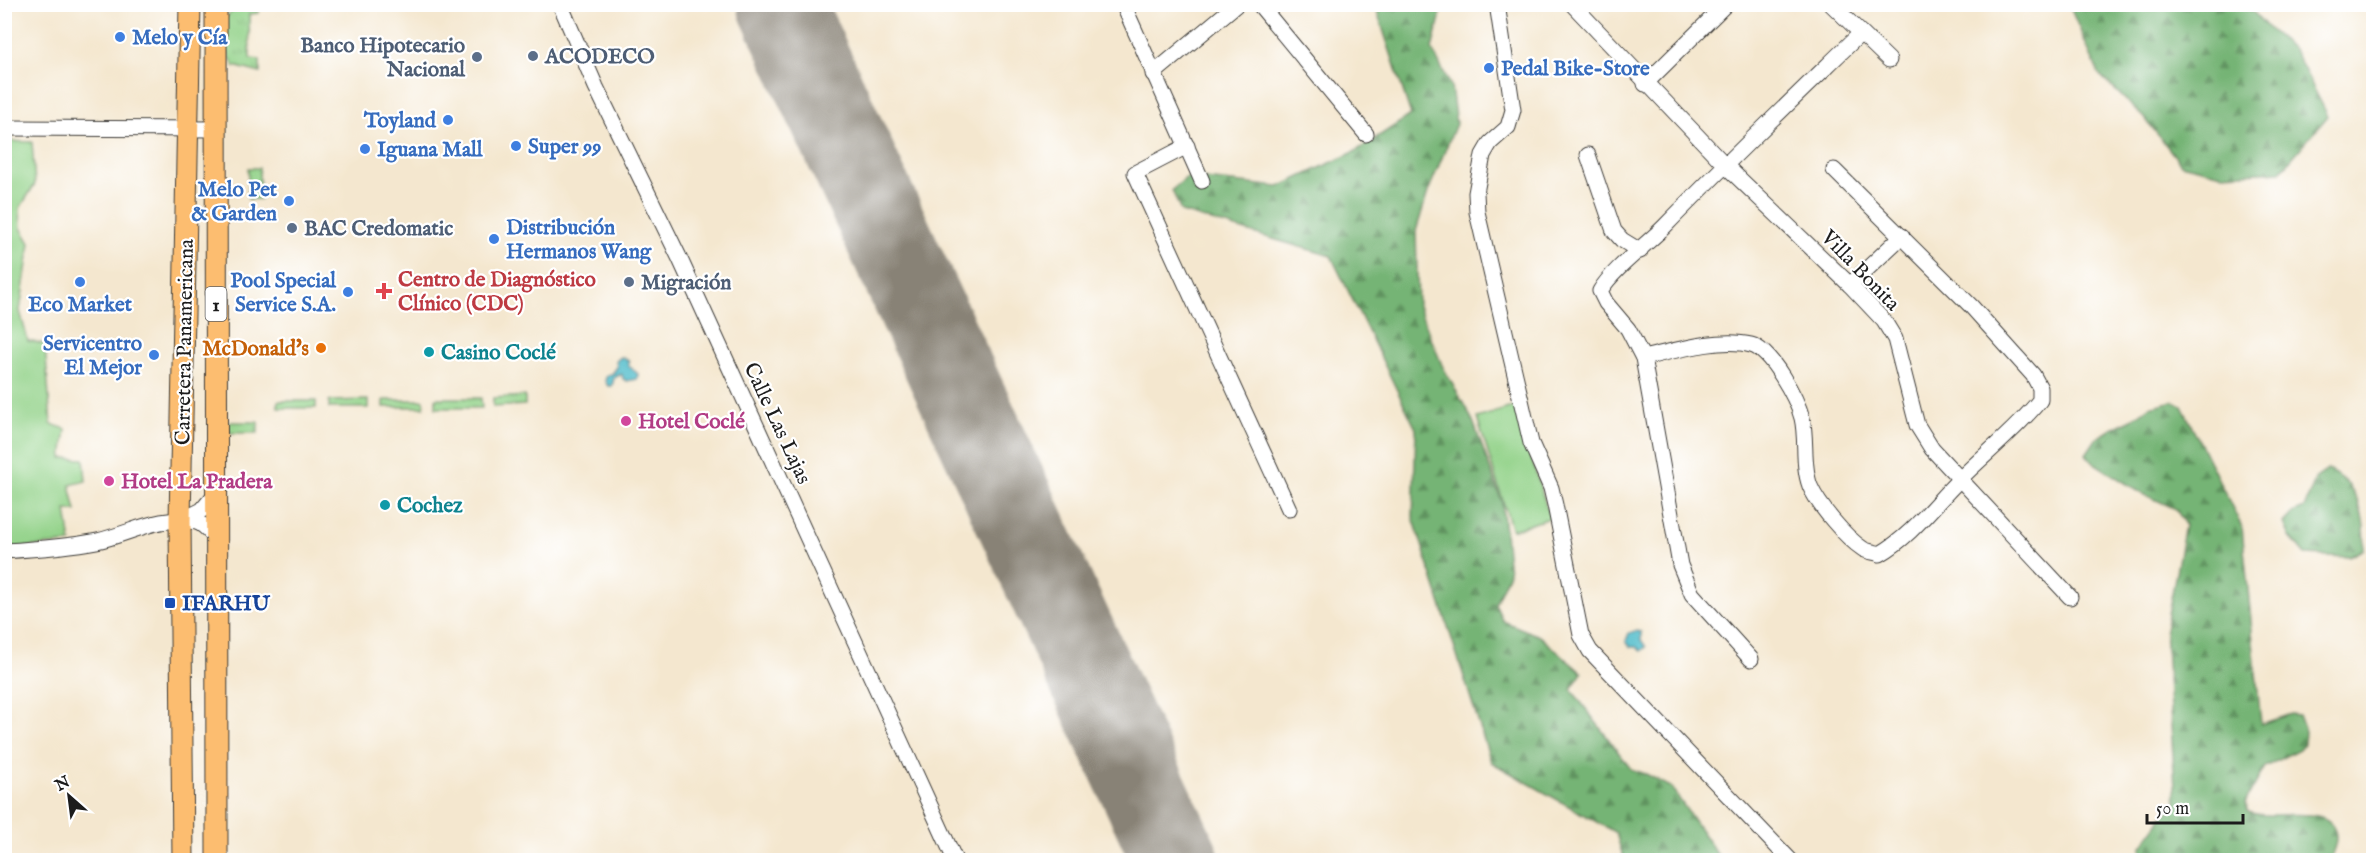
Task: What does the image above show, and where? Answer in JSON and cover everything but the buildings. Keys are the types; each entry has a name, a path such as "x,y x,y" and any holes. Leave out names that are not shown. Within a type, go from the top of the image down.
{"highway":[{"name":"Carretera Panamericana","path":"183,861 180,521 190,4"},
{"path":"199,4 200,103 207,120 216,129"},
{"name":"Carretera Panamericana","path":"216,4 217,861"}],"street":[{"name":"Calle Las Lajas","path":"560,4 596,87 679,257 955,861"},
{"path":"1123,4 1202,181"},
{"path":"1153,74 1237,4"},
{"path":"1259,4 1366,134"},
{"path":"1497,4 1514,110 1508,127 1490,143 1483,155 1476,193 1477,212 1531,443 1551,488 1581,635 1590,651 1790,861"},
{"name":"Villa Bonita","path":"1572,4 1645,84 1884,321 1895,339 1917,425 1932,449 2070,597"},
{"path":"1645,84 1726,4"},
{"path":"1831,4 1888,60"},
{"path":"1751,659 1692,594 1680,565 1642,358 1628,329 1605,303 1600,291 1606,281 1640,251 1860,34"},
{"path":"4,128 216,129"},
{"path":"1187,146 1135,173 1289,509"},
{"path":"1588,155 1614,231 1617,236 1640,251"},
{"path":"1642,358 1687,348 1733,343 1753,345 1768,355 1802,417 1809,484 1820,503 1864,550 1880,554 1896,545 1960,479 2030,413 2040,400 2040,388 2033,375 1971,306 1834,170"},
{"path":"1850,285 1902,236"},
{"path":"180,521 202,510 217,492"},
{"path":"4,551 77,544 120,535 147,524 180,521 201,524 217,540"}],"green space":[{"path":"239,5 259,5 259,13 249,14 250,59 260,60 260,73 234,66 225,48 224,19"},
{"path":"1375,5 1441,5 1432,49 1451,86 1456,124 1428,192 1416,231 1418,306 1442,365 1473,421 1502,502 1509,573 1495,604 1503,621 1539,636 1582,673 1571,689 1631,769 1671,787 1721,860 1624,860 1616,833 1491,762 1413,517 1416,429 1331,256 1181,212 1172,190 1187,177 1279,187 1356,151 1411,115"},
{"path":"2069,5 2247,5 2269,29 2294,50 2328,116 2281,171 2222,174 2181,164 2147,121 2099,74"},
{"path":"5,141 32,142 35,184 20,208 21,228 30,243 20,311 28,341 45,344 51,424 66,429 62,458 84,459 86,481 70,485 76,511 66,510 71,543 5,549"},
{"path":"248,168 259,168 260,199 248,199"},
{"path":"525,396 525,405 493,407 493,398"},
{"path":"436,398 481,398 482,408 436,408"},
{"path":"368,400 368,408 329,408 329,401"},
{"path":"384,400 424,400 424,407 384,407"},
{"path":"278,401 316,401 316,408 278,408"},
{"path":"2174,401 2182,406 2242,527 2261,724 2291,714 2299,715 2305,731 2304,744 2299,749 2265,767 2246,801 2247,811 2270,815 2314,815 2325,819 2333,826 2336,838 2331,860 2143,860 2141,848 2161,819 2176,804 2165,630 2185,525 2176,509 2141,493 2091,461 2086,454 2096,439 2113,428 2149,407"},
{"path":"1515,406 1550,518 1512,530 1477,418"},
{"path":"229,422 258,422 258,433 229,433"},
{"path":"2327,470 2338,475 2346,483 2353,492 2362,514 2364,549 2349,557 2305,555 2290,537 2284,523 2293,513 2304,508 2316,478"}],"water":[{"path":"621,357 629,361 628,365 638,374 637,379 627,381 623,379 622,374 614,378 612,386 608,386 605,381 607,375 612,374 617,367 616,361"},
{"path":"1641,632 1641,640 1646,647 1641,651 1636,647 1630,647 1626,641 1629,633"}],"runway":[{"path":"781,4 1176,860"}],"place":[{"name":"Melo y Cía","path":"120,37"},
{"name":"ACODECO","path":"533,56"},
{"name":"Banco Hipotecario Nacional","path":"477,57"},
{"name":"Pedal Bike-Store","path":"1489,68"},
{"name":"Toyland","path":"448,120"},
{"name":"Super 99","path":"516,146"},
{"name":"Iguana Mall","path":"365,149"},
{"name":"Melo Pet & Garden","path":"289,201"},
{"name":"BAC Credomatic","path":"292,228"},
{"name":"Distribución Hermanos Wang","path":"494,239"},
{"name":"Eco Market","path":"80,282"},
{"name":"Migración","path":"629,282"},
{"name":"Centro de Diagnóstico Clínico (CDC)","path":"384,291"},
{"name":"Pool Special Service S.A.","path":"348,292"},
{"name":"McDonald's","path":"321,348"},
{"name":"Casino Coclé","path":"429,352"},
{"name":"Servicentro El Mejor","path":"154,355"},
{"name":"Hotel Coclé","path":"626,421"},
{"name":"Hotel La Pradera","path":"109,481"},
{"name":"Cochez","path":"385,505"},
{"name":"IFARHU","path":"170,603"}]}
